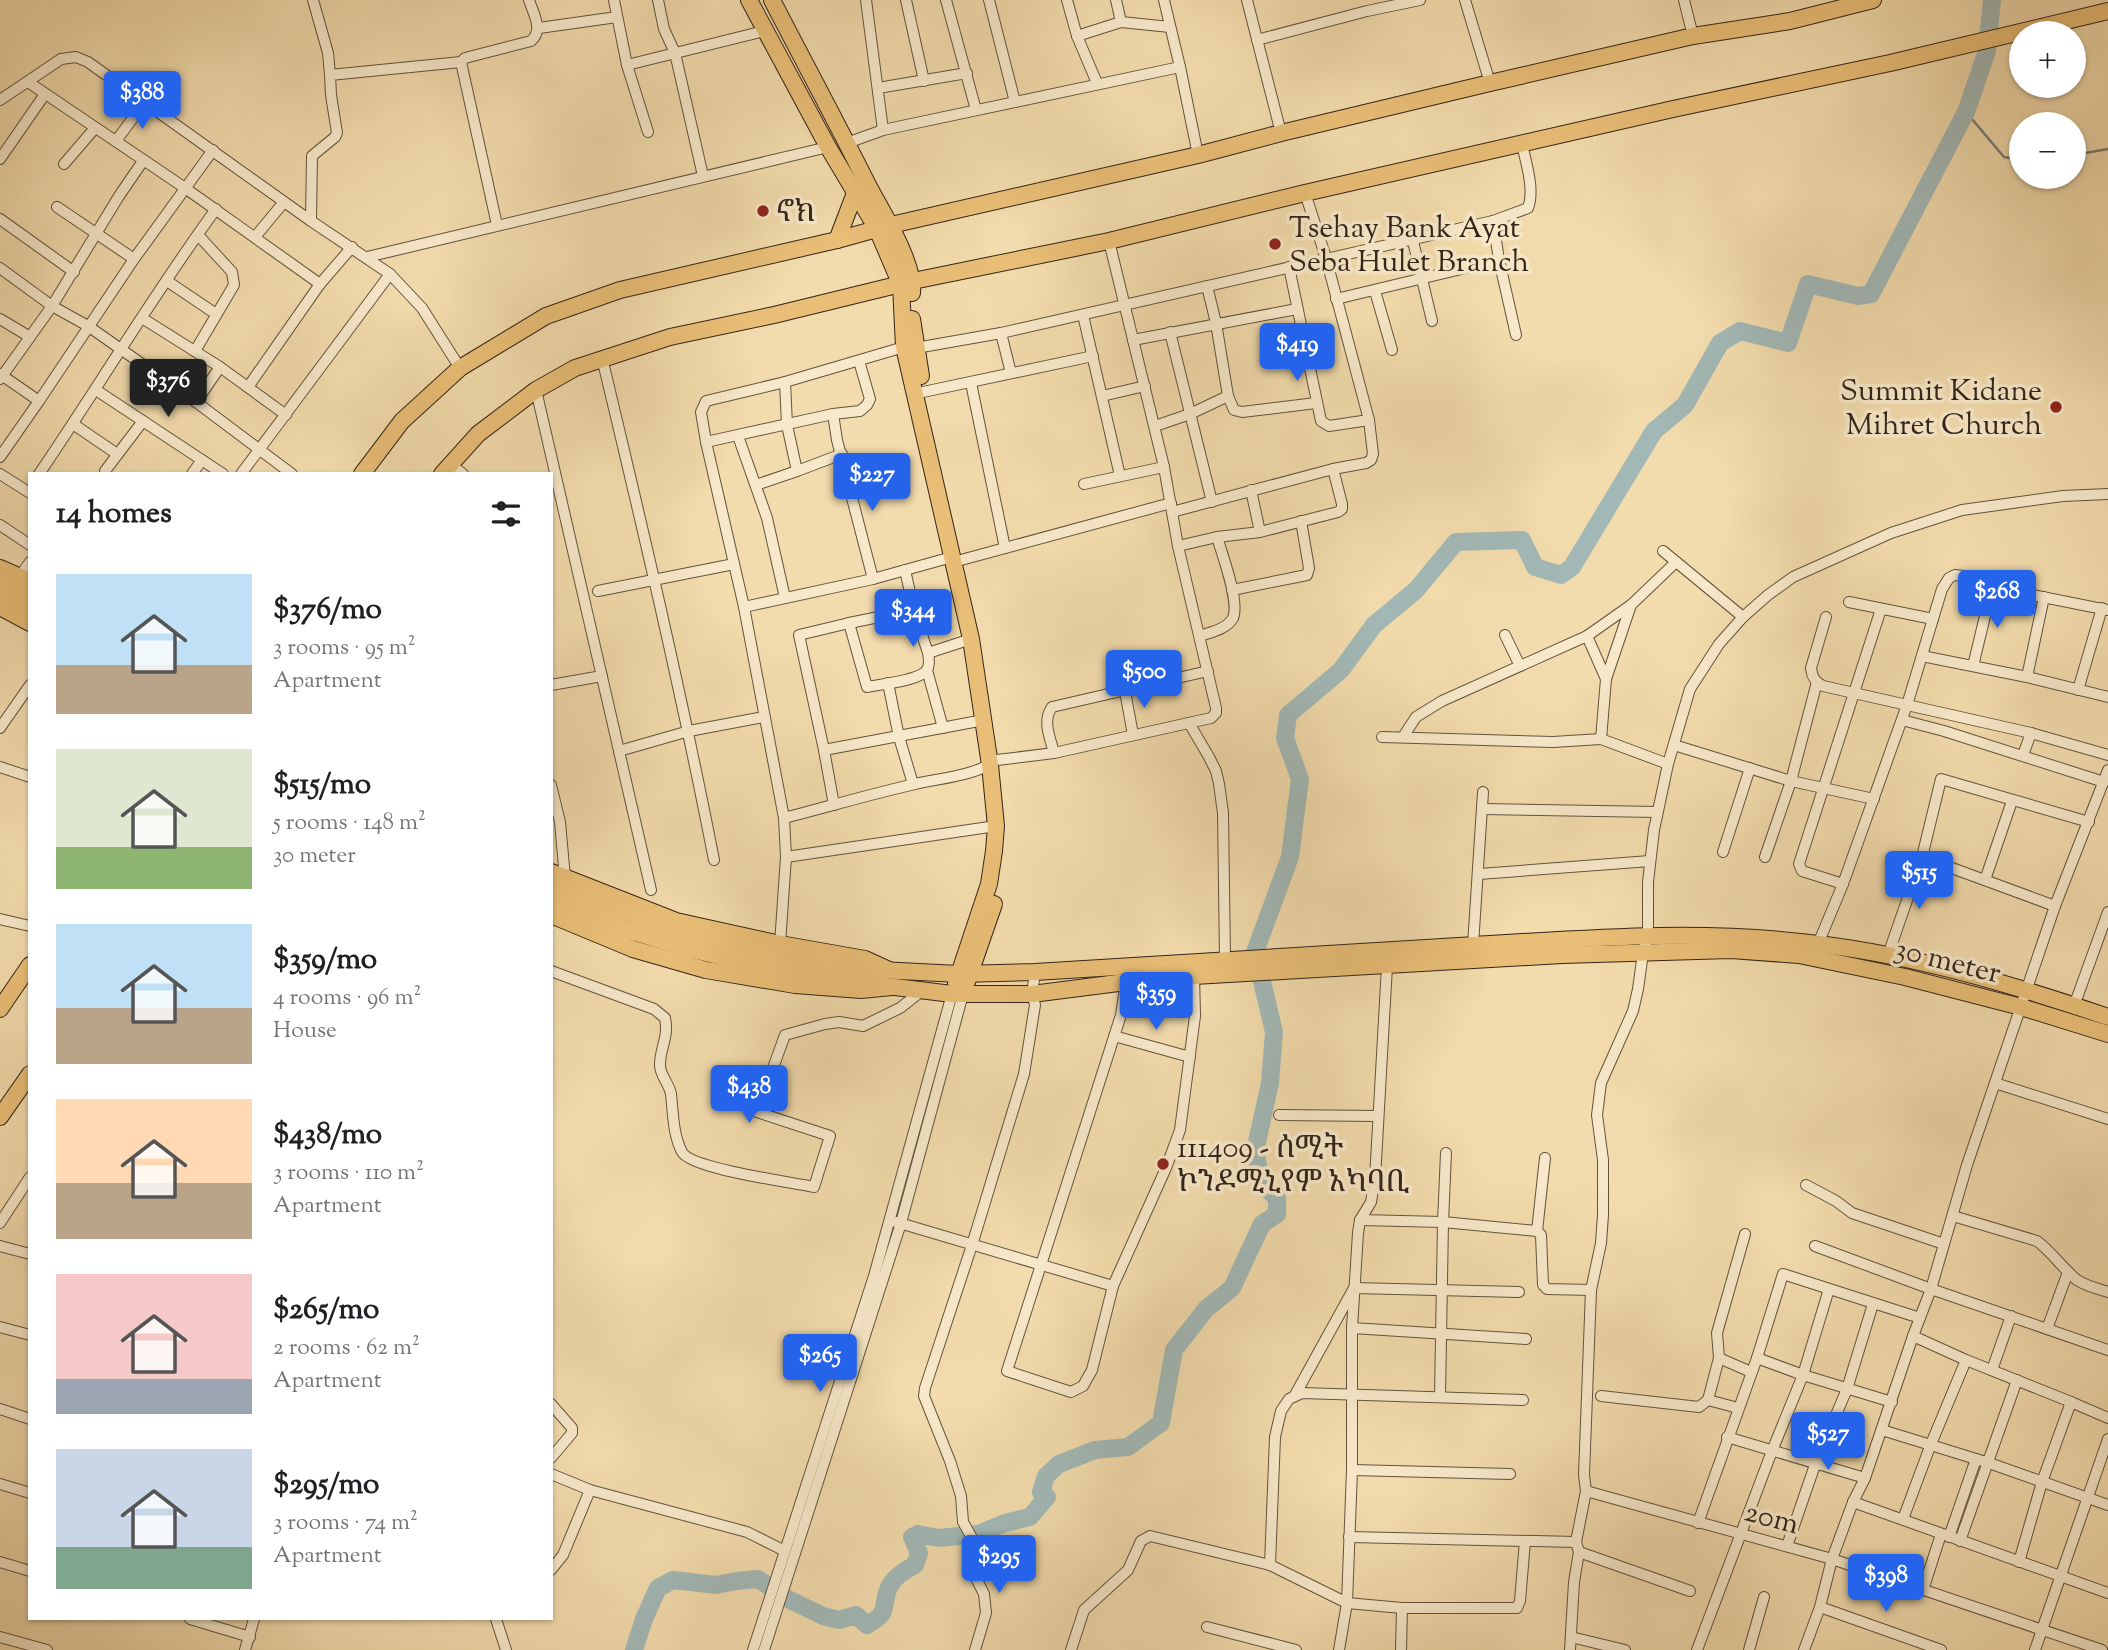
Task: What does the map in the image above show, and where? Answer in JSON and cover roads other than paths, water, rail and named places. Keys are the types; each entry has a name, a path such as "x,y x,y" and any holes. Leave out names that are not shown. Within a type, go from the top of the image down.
{"main road":[{"path":"749,0 855,193 884,227"},
{"path":"772,0 847,143 907,283 910,347 956,558 989,680 994,762 995,851 965,974"},
{"path":"364,472 402,421 460,368 546,316 620,290 1693,36 1790,21 1873,0"},
{"path":"451,471 478,434 536,390 575,368 670,337 907,283 1109,241 1305,193 1890,63 2108,11"},
{"path":"837,240 855,193"},
{"path":"910,347 923,392 956,558 1004,824 994,904 982,942 957,994"},
{"path":"9,580 28,593"},
{"path":"9,580 28,604"},
{"path":"0,607 28,621"},
{"path":"556,878 677,921 780,944 865,959 890,978 923,990 957,994 1032,994 1194,976 1244,966 1474,945 1648,936 1730,936 1818,944 1888,956 2026,990 2108,1017"},
{"path":"556,878 683,934 859,976"},
{"path":"553,900 624,929 689,949 778,970 890,978 1035,972 1226,959 1244,966"},
{"path":"553,916 634,948 706,970 795,985 861,990 890,978"},
{"path":"982,942 987,960 1002,972"},
{"name":"30 meter","path":"1268,965 1387,966 1562,955 1731,950 1799,955 1940,985 2108,1034"},
{"path":"0,1009 28,968"},
{"path":"0,1117 28,1077"}],"street":[{"path":"311,221 312,156 337,133 328,53 313,0"},
{"path":"330,75 461,62 465,58 531,41 536,37 539,28 529,0"},
{"path":"614,0 627,65 648,132"},
{"path":"658,0 664,29 675,53 703,176"},
{"path":"866,0 883,130"},
{"path":"906,0 923,81"},
{"path":"946,0 976,110"},
{"path":"989,0 1014,102"},
{"path":"1068,0 1077,37 1097,83"},
{"path":"1115,0 1121,22"},
{"path":"1164,0 1198,155"},
{"path":"1248,0 1281,133"},
{"path":"1257,40 1420,0"},
{"path":"1465,0 1490,83"},
{"path":"1684,0 1693,36"},
{"path":"539,28 617,17"},
{"path":"1077,37 1121,22 1170,27"},
{"path":"627,65 764,31"},
{"path":"0,100 61,59 76,57 89,62 284,202 390,274 422,308 460,368"},
{"path":"461,62 497,225"},
{"path":"847,143 883,130 1180,66"},
{"path":"878,88 967,73"},
{"path":"28,82 216,209 320,284"},
{"path":"0,159 45,94"},
{"path":"116,141 144,103"},
{"path":"64,164 95,128"},
{"path":"780,944 786,857 784,818 744,607 706,442 701,412 706,401 910,347 1001,333 1412,237 1493,221 1528,208 1531,201 1522,144"},
{"path":"367,257 828,147"},
{"path":"0,457 134,259 213,150"},
{"path":"39,401 1,376 52,306 143,161"},
{"path":"744,607 1172,507 1212,502 1371,460 1373,454 1369,420 1326,258 1305,193"},
{"path":"255,237 284,202"},
{"path":"57,207 134,259"},
{"path":"40,472 216,209"},
{"path":"1493,221 1516,335"},
{"path":"2,224 74,272"},
{"path":"195,351 233,285 232,272 198,234"},
{"path":"1412,237 1432,321"},
{"path":"784,818 913,784 952,777 994,762 1054,753 1211,718 1216,713 1178,546 1155,426 1109,241"},
{"path":"248,387 320,284 352,247"},
{"path":"1336,299 1499,260"},
{"path":"1289,267 1321,421 1329,426 1369,420"},
{"path":"0,268 196,402 289,472"},
{"path":"242,472 390,274"},
{"path":"167,281 216,314"},
{"path":"1207,286 1228,396 1234,410 1242,412 1316,403"},
{"path":"1375,291 1392,350"},
{"path":"1133,340 1297,309"},
{"path":"1083,314 1120,476"},
{"path":"142,318 220,367 286,415"},
{"path":"0,319 30,337"},
{"path":"1170,332 1212,502"},
{"path":"1001,333 1011,373"},
{"path":"923,392 1093,356"},
{"path":"602,358 689,731 714,860"},
{"path":"706,442 834,414 860,411 870,399 859,361"},
{"path":"196,402 220,367"},
{"path":"785,382 787,425 797,471"},
{"path":"971,383 1005,548"},
{"path":"1102,396 1144,386"},
{"path":"96,390 220,472"},
{"path":"536,390 651,890"},
{"path":"1155,426 1190,414 1228,396"},
{"path":"834,414 873,579"},
{"path":"105,471 143,421"},
{"path":"73,424 117,454"},
{"path":"738,436 767,518 785,598"},
{"path":"756,485 842,454"},
{"path":"193,472 202,460"},
{"path":"1084,484 1164,467"},
{"path":"1178,546 1217,537 1260,532 1338,512 1342,509 1342,504 1333,469"},
{"path":"0,474 28,490"},
{"path":"1251,490 1260,532"},
{"path":"1570,1650 1577,1547 1586,1491 1584,1475 1591,1290 1601,1243 1603,1215 1603,1160 1597,1115 1601,1083 1633,1011 1638,989 1648,936 1650,862 1657,812 1690,689 1720,644 1743,617 1793,577 1919,522 1962,510 2063,496 2108,494"},
{"path":"1232,590 1307,575 1309,568 1301,521"},
{"path":"0,525 28,544"},
{"path":"1199,636 1220,629 1232,618 1234,611 1232,590 1217,537"},
{"path":"1663,551 1743,617"},
{"path":"1403,737 1416,717 1442,701 1587,636 1631,605 1676,562"},
{"path":"9,580 28,564"},
{"path":"598,591 734,564"},
{"path":"905,570 928,653 927,670 943,728"},
{"path":"1818,944 1874,799 1907,705 1942,589 1949,578 1955,575 1964,576 1992,587 2105,609 2078,690"},
{"path":"1973,666 1992,587"},
{"path":"2027,677 2044,597"},
{"path":"1849,602 1933,619"},
{"path":"1601,739 1606,679 1631,605"},
{"path":"1843,884 1802,871 1799,864 1881,609"},
{"path":"834,805 799,635 914,610"},
{"path":"1826,617 1811,668 1812,675 1823,686 2031,733 2108,755"},
{"path":"849,624 867,687 918,676 927,670"},
{"path":"1505,635 1520,666"},
{"path":"1587,636 1606,679"},
{"path":"928,653 971,639"},
{"path":"1922,656 2108,697"},
{"path":"1054,753 1046,724 1052,707 1208,671"},
{"path":"553,685 602,676"},
{"path":"1765,857 1791,781 1817,682"},
{"path":"888,683 899,737 913,784"},
{"path":"0,728 28,688"},
{"path":"1125,691 1133,735"},
{"path":"619,751 689,731 764,717"},
{"path":"824,750 984,720"},
{"path":"1902,720 2104,782"},
{"path":"1189,723 1216,771 1219,784 1223,813 1226,959"},
{"path":"2023,755 2031,733"},
{"path":"1382,737 1553,742 1601,739 1668,765"},
{"path":"1674,745 1791,781 1874,799"},
{"path":"0,767 28,776"},
{"path":"1723,852 1750,768"},
{"path":"1804,1650 1820,1607 1832,1559 1865,1478 1931,1289 1995,1083 2055,906 2108,770"},
{"path":"1888,956 1923,857 1941,779 2089,822"},
{"path":"1474,945 1483,792"},
{"path":"553,793 560,822 556,878"},
{"path":"1985,880 2012,801"},
{"path":"1483,809 1657,812"},
{"path":"786,857 996,826"},
{"path":"1923,857 2055,906"},
{"path":"1479,874 1650,862"},
{"path":"2074,1006 2108,912"},
{"path":"0,919 28,926"},
{"path":"2096,946 2108,950"},
{"path":"1339,1650 1347,1603 1354,1287 1360,1220 1371,1202 1375,1179 1387,966"},
{"path":"553,972 654,1009 665,1018 668,1031 660,1064 662,1076 670,1086 676,1137 682,1153 690,1160 814,1187 830,1136 757,1112 785,1035 839,1022 863,1026 900,1008 923,990"},
{"path":"975,1650 986,1614 984,1594 977,1580 972,1538 963,1522 961,1496 924,1396 1024,1074 1035,1005 1032,994 1035,972"},
{"path":"1126,982 1121,1015 1007,1371 1071,1392 1083,1386 1092,1370 1113,1286 1180,1130 1195,1016 1194,976"},
{"path":"783,1577 785,1551 874,1276 957,994"},
{"path":"753,1650 783,1577 901,1223 957,994"},
{"path":"1114,1036 1190,1057"},
{"path":"1995,1083 2108,1119"},
{"path":"1279,1115 1378,1116"},
{"path":"1440,1397 1446,1153"},
{"path":"1537,1231 1545,1158"},
{"path":"0,1223 28,1181"},
{"path":"1806,1185 1852,1213 1944,1244"},
{"path":"1953,1216 2037,1241 2084,1284 2108,1292"},
{"path":"890,1220 1113,1286"},
{"path":"1360,1220 1443,1222 1537,1231 1541,1235 1543,1285 1547,1289 1591,1290"},
{"path":"1601,1396 1699,1407 1708,1400 1719,1358 1717,1333 1745,1234"},
{"path":"0,1246 28,1253"},
{"path":"1815,1246 2108,1350"},
{"path":"2047,1329 2068,1272"},
{"path":"1698,1523 1757,1358 1783,1274 1920,1318"},
{"path":"1354,1287 1519,1292"},
{"path":"1296,1395 1354,1287"},
{"path":"1697,1650 1803,1375 1829,1289"},
{"path":"1787,1546 1816,1462 1847,1389 1873,1304"},
{"path":"1992,1370 2011,1316"},
{"path":"0,1327 28,1334"},
{"path":"1352,1328 1526,1339"},
{"path":"1913,1336 2108,1418"},
{"path":"1719,1358 1751,1371"},
{"path":"1757,1358 1892,1402"},
{"path":"1903,1519 1966,1360"},
{"path":"1960,1541 2017,1380"},
{"path":"1270,1565 1275,1437 1281,1411 1289,1399 1302,1393 1352,1393 1523,1401"},
{"path":"1708,1400 1738,1408"},
{"path":"2019,1562 2042,1482 2071,1402"},
{"path":"553,1406 572,1428 572,1433 553,1456"},
{"path":"0,1409 28,1418"},
{"path":"1882,1430 1989,1463 2108,1505"},
{"path":"1727,1437 1865,1478"},
{"path":"2035,1650 2108,1439"},
{"path":"1923,1590 1976,1459"},
{"path":"1352,1470 1510,1474"},
{"path":"553,1475 590,1490 747,1532 785,1551"},
{"path":"0,1484 28,1492"},
{"path":"553,1568 563,1555 590,1490"},
{"name":"20m","path":"1586,1491 1832,1559 2102,1650"},
{"path":"1853,1502 2108,1593"},
{"path":"1070,1650 1084,1610 1129,1570 1141,1541 1150,1536 1270,1565 1347,1603 1402,1608 1517,1608 1520,1601 1525,1541"},
{"path":"1349,1537 1525,1541 1577,1547 1690,1591"},
{"path":"0,1562 28,1570"},
{"path":"1749,1650 1764,1597"},
{"path":"764,1650 774,1601"},
{"path":"1820,1607 1941,1650"},
{"path":"1401,1650 1402,1608"},
{"path":"193,1620 250,1637"},
{"path":"245,1650 254,1620"},
{"path":"496,1620 506,1650"},
{"path":"1207,1627 1296,1650"},
{"path":"0,1637 47,1650"},
{"path":"1571,1637 1625,1650"}],"waterway":[{"path":"634,1650 658,1588 673,1580 716,1585 758,1579 788,1599 823,1616 839,1620 856,1615 867,1625 882,1613 886,1594 894,1580 915,1565 919,1553 912,1537 918,1534 939,1538 978,1534 1030,1517 1047,1497 1041,1492 1046,1476 1059,1464 1095,1450 1128,1447 1161,1423 1174,1350 1206,1309 1232,1288 1262,1224 1277,1214 1277,1198 1262,1184 1255,1151 1270,1083 1274,1032 1255,952 1290,857 1300,779 1285,738 1288,715 1341,670 1374,625 1416,590 1456,542 1522,540 1535,567 1561,575 1572,567 1654,431 1685,405 1720,343 1740,331 1788,343 1808,284 1858,296 1871,294 1966,112 1987,51 1992,0"},
{"path":"1966,112 2004,157 2009,158"},
{"path":"2086,153 2108,149"}],"place":[{"name":"ኖክ","path":"763,211"},
{"name":"Tsehay Bank Ayat Seba Hulet Branch","path":"1275,244"},
{"name":"Summit Kidane Mihret Church","path":"2056,407"},
{"name":"111409 - ሰሚት ኮንዶሚኒየም አካባቢ","path":"1163,1164"}]}
